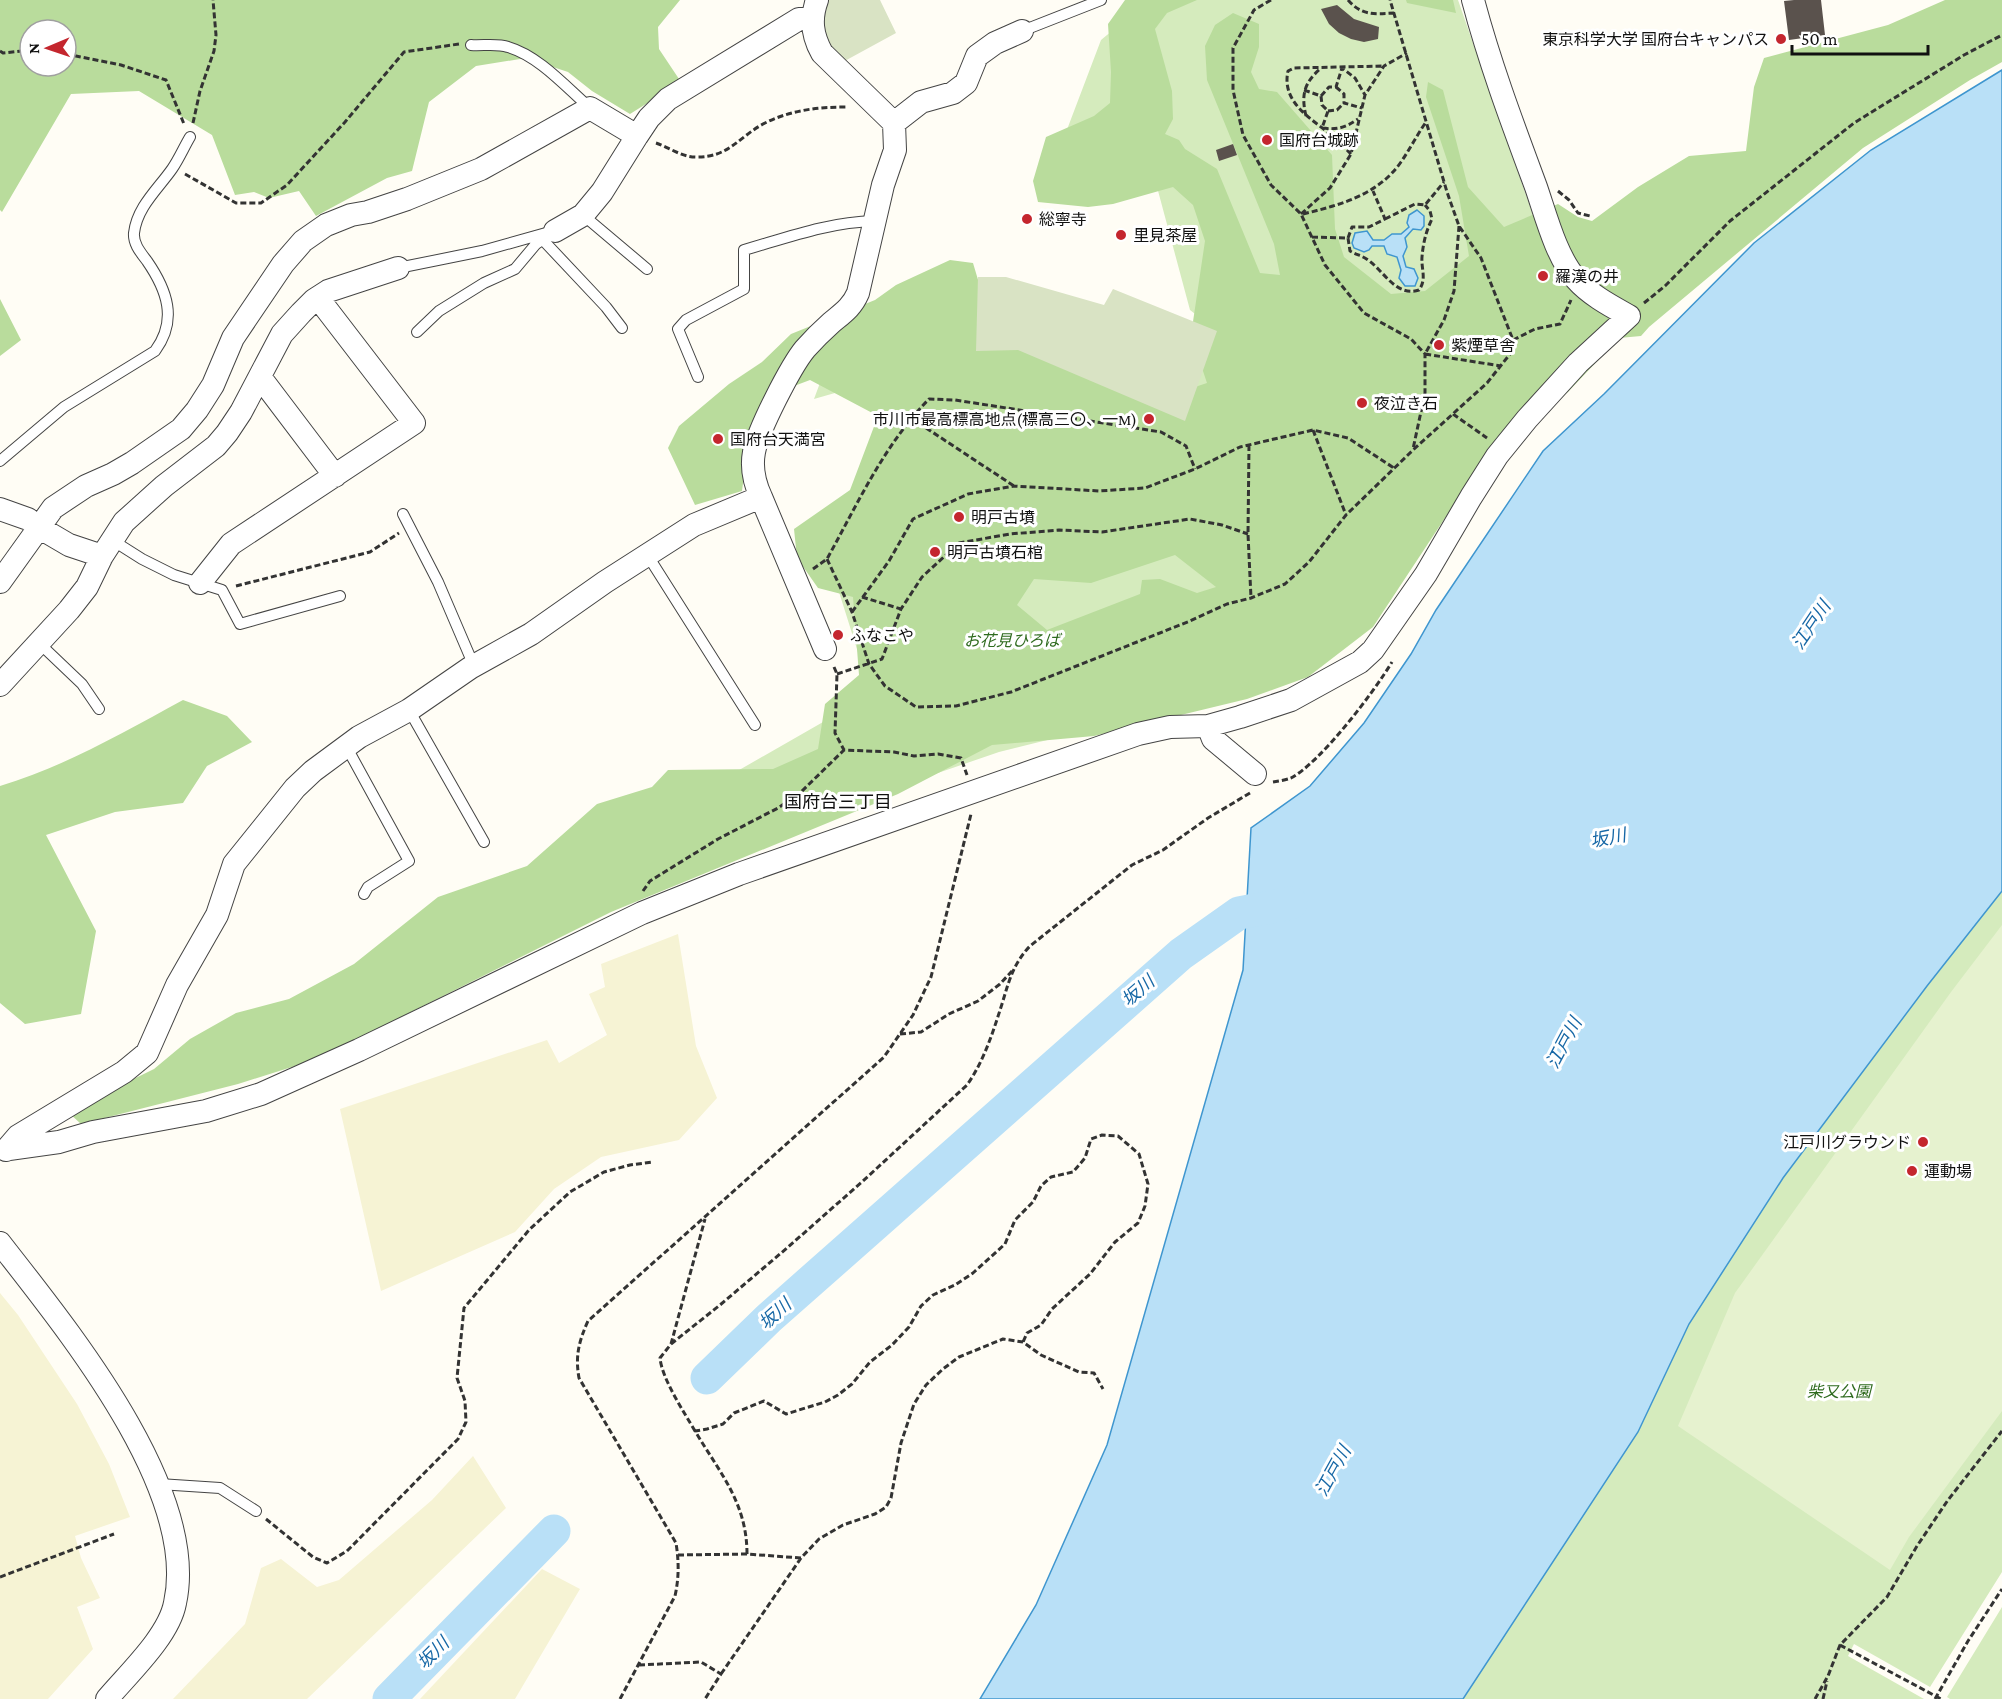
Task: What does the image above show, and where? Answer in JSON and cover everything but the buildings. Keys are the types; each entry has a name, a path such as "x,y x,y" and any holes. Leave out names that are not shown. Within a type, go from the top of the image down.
{"street":[{"path":"4,1151 59,1142 93,1132 206,1111 261,1094 360,1050 623,923 739,874 1138,734 1170,727 1208,726 1291,700 1360,662 1373,650 1426,574 1471,497 1503,449 1578,363 1629,316 1581,285 1566,264 1551,230 1492,66 1473,0"},
{"path":"814,8 815,42 822,53 886,115 896,150 883,185 854,303 803,351 775,401 754,450 754,483 825,649"},
{"path":"548,235 583,214 602,192 649,118 668,99 814,8"},
{"path":"886,115 952,93 966,83 977,56 995,43 1022,31"},
{"path":"0,582 53,508 86,486 113,474 181,429 213,385 233,338 283,264 303,242 326,225 406,199 481,169 590,108 637,136"},
{"path":"0,685 87,587 107,548 124,522 216,446 241,412 282,334 328,291 398,268"},
{"path":"200,583 231,544 414,423 318,298"},
{"path":"251,312 282,334"},
{"path":"260,377 335,476"},
{"path":"4,1151 18,1137 124,1072 147,1053 177,985 217,915 234,864 295,788 359,737 409,710 474,666 531,634 605,582 694,525 761,497"},
{"path":"0,509 28,519 69,545 107,548"},
{"path":"1208,726 1213,739 1259,777"},
{"path":"0,1243 93,1365 159,1484 176,1549 178,1573 175,1605 159,1638 106,1699"}],"lane":[{"path":"1022,31 1101,0"},
{"path":"471,45 506,46 521,52 542,66 590,108"},
{"path":"0,461 64,406 155,351 163,340 167,321 166,297 159,278 135,243 134,234 144,207 173,167 190,137"},
{"path":"583,214 647,269"},
{"path":"698,377 678,329 686,320 744,289 744,250 824,228 874,221"},
{"path":"398,268 548,235"},
{"path":"548,235 622,328"},
{"path":"417,332 439,311 484,283 515,269 548,235"},
{"path":"403,514 438,582 474,666"},
{"path":"107,548 142,559 174,575 222,590 240,624 340,596"},
{"path":"648,556 755,725"},
{"path":"39,643 82,684 99,709"},
{"path":"409,710 484,842"},
{"path":"346,746 409,861 368,887 364,894"},
{"path":"159,1484 220,1488 255,1511"}],"path":[{"path":"190,137 200,91 214,51 216,35 213,0"},
{"path":"1271,0 1254,10 1233,48 1233,90 1243,135 1270,185 1301,214 1325,265 1364,313 1411,339 1425,354 1502,366"},
{"path":"1348,0 1357,10 1374,14 1394,13"},
{"path":"827,560 852,612 869,664 885,686 915,707 956,706 1011,692 1227,604 1251,598 1285,584 1309,562 1346,514 1487,383 1510,354 1513,340 1481,258 1459,226 1390,0"},
{"path":"1629,316 1665,286 1730,221 1854,123 1964,55 2002,35"},
{"path":"173,167 236,203 261,203 287,185 345,123 405,52 463,44 471,45"},
{"path":"0,51 3,53 18,51"},
{"path":"1351,154 1306,116 1288,93 1285,82 1288,71 1294,68 1384,66 1407,53"},
{"path":"78,56 121,65 166,80 190,137"},
{"path":"1301,214 1330,188 1351,154 1365,95 1384,66"},
{"path":"1306,116 1303,103 1304,90 1313,76 1322,68"},
{"path":"1336,87 1342,68"},
{"path":"1342,68 1355,78 1365,95"},
{"path":"1329,87 1336,87 1344,94 1344,103 1337,110 1328,111 1322,105 1322,92 1329,87"},
{"path":"1304,90 1321,96"},
{"path":"1344,103 1362,108"},
{"path":"637,136 694,157 720,155 764,124 790,113 821,107 886,115"},
{"path":"1322,128 1328,111"},
{"path":"1322,128 1338,130 1349,126 1359,118"},
{"path":"1301,214 1341,205 1372,190 1400,164 1426,120"},
{"path":"1425,205 1444,182"},
{"path":"1372,190 1384,219"},
{"path":"1415,204 1425,205 1430,211 1432,219 1427,228 1422,260 1424,277 1419,290 1406,291 1398,287 1364,257 1350,251 1348,238 1353,227 1369,227 1384,219 1415,204"},
{"path":"1413,450 1425,393 1425,354 1444,320 1454,291 1459,226"},
{"path":"1312,237 1348,238"},
{"path":"1513,340 1535,329 1560,324 1573,294 1581,285"},
{"path":"796,578 827,560 886,452 911,418 929,399 955,400 1161,432 1186,446 1196,469"},
{"path":"1453,414 1503,449"},
{"path":"911,418 1014,486"},
{"path":"852,612 889,561 913,519 968,494 1014,486 1099,491 1145,488 1196,469 1240,447 1313,429 1348,438 1394,468"},
{"path":"1313,429 1346,514"},
{"path":"1250,445 1248,534 1251,598"},
{"path":"837,674 882,659 901,609 922,577 959,543 1030,532 1059,530 1102,532 1191,519 1222,525 1248,534"},
{"path":"222,590 370,552 409,525"},
{"path":"862,597 901,609"},
{"path":"747,1554 743,1517 731,1489 677,1400 661,1367 660,1358 671,1344 720,1305 864,1181 967,1085 978,1070 1018,958 1030,946 1132,865 1163,850 1259,787 1259,777 1275,782 1290,779 1311,764 1362,705 1395,655"},
{"path":"836,681 835,733 844,750"},
{"path":"623,923 632,905 650,881 801,792 844,750 894,752 914,756 938,754 961,758 969,778"},
{"path":"620,1699 675,1596 678,1580 678,1555 676,1543 579,1378 576,1361 578,1342 588,1321 884,1057 913,1015 931,977 973,806"},
{"path":"899,1034 921,1032 949,1014 978,1001 1000,984 1013,970"},
{"path":"696,1431 723,1424 734,1413 764,1401 786,1414 838,1395 852,1384 870,1362 892,1345 909,1327 921,1306 933,1295 956,1285 973,1273 1005,1244 1015,1220 1033,1202 1041,1186 1051,1177 1073,1172 1085,1158 1091,1139 1102,1135 1118,1136 1139,1154 1148,1185 1145,1206 1138,1223 1115,1242 1090,1274 1052,1309 1041,1325 1027,1333 1023,1342"},
{"path":"255,1511 313,1557 327,1563 347,1551 458,1439 466,1422 465,1401 457,1377 464,1308 529,1230 570,1192 604,1172 653,1161"},
{"path":"671,1344 706,1216"},
{"path":"705,1699 801,1558 819,1539 886,1507 891,1498 901,1443 914,1404 926,1385 943,1368 959,1357 1003,1339 1023,1342 1041,1355 1079,1372 1094,1373 1103,1389"},
{"path":"1815,1699 1828,1676 1840,1645 1887,1597 1948,1500 2002,1431"},
{"path":"0,1577 114,1534"},
{"path":"678,1555 747,1554 801,1558"},
{"path":"1936,1698 1968,1641 2002,1589"},
{"path":"1840,1645 1941,1699"},
{"path":"638,1665 701,1662 721,1674"},
{"path":"1823,1699 1828,1676"}],"shaded area":[{"path":"678,934 696,1046 717,1098 679,1140 601,1157 554,1189 515,1232 381,1291 340,1109 547,1040 559,1063 607,1035 589,994 605,987 601,964"},
{"path":"0,1293 18,1315 77,1404 109,1464 130,1517 75,1536 81,1558 100,1598 77,1607 93,1649 48,1699 0,1699"},
{"path":"473,1456 506,1508 307,1699 173,1699 245,1624 261,1568 281,1559 317,1587 339,1580 432,1500"},
{"path":"542,1569 580,1589 515,1699 420,1699"}],"green space":[{"path":"0,0 680,0 658,27 659,49 681,82 630,114 592,91 568,72 526,58 476,66 429,102 412,171 387,178 316,216 299,191 269,198 254,192 235,195 212,135 139,91 71,94 2,212 0,210"},
{"path":"826,0 880,0 896,33 841,63 825,42 822,14"},
{"name":"お花見ひろば","path":"1125,0 1197,0 1167,13 1155,29 1172,91 1173,119 1165,134 1179,140 1185,149 1217,169 1260,273 1280,275 1274,244 1207,80 1205,46 1215,25 1233,13 1259,24 1259,47 1251,72 1259,89 1277,92 1332,155 1335,229 1344,257 1391,294 1425,291 1469,256 1459,196 1426,97 1428,82 1443,90 1468,187 1504,227 1558,204 1578,217 1592,221 1638,187 1689,156 1746,151 1754,87 1764,58 1888,25 1945,0 2002,0 2002,62 1863,148 1641,336 1619,338 1568,392 1476,471 1373,627 1308,677 1247,699 1094,736 992,745 898,794 611,912 317,1059 238,1084 81,1124 55,1100 97,1097 154,1069 190,1039 236,1013 289,999 354,964 438,897 527,866 597,804 652,787 668,770 773,769 818,749 825,704 859,675 853,597 818,588 797,558 794,529 850,490 878,416 810,380 765,397 748,443 742,491 695,505 668,448 679,426 729,384 762,362 791,334 875,300 896,285 950,260 973,263 993,330 1183,391 1207,383 1191,335 1205,241 1193,205 1173,187 1113,204 1088,207 1038,202 1033,181 1046,137 1094,116 1110,103 1108,24","holes":["1175,555 1216,587 1197,593 1160,579 1142,580 1140,594 1047,630 1017,605 1034,579 1091,583"]},
{"name":"お花見ひろば","path":"1149,0 1458,0 1557,284 1124,721 999,752 769,831 685,801 837,714 868,684 833,573 918,413 887,378 814,399 827,364 1217,331 1190,310 1157,187 1060,148 1101,40"},
{"path":"1406,0 1453,0 1456,13 1407,3"},
{"path":"978,277 1006,277 1104,305 1113,289 1217,331 1185,421 1018,350 976,351"},
{"path":"0,299 21,340 0,356"},
{"path":"183,700 227,716 252,742 207,766 183,803 115,812 46,835 96,931 81,1014 25,1024 0,1003 0,786 70,759"},
{"name":"柴又公園","path":"2002,891 2002,1572 1930,1687 1854,1644 1848,1656 1924,1699 1463,1699 1638,1432 1688,1324 1783,1178 1927,986"},
{"name":"運動場","path":"2002,925 2002,1411 1909,1537 1890,1570 1678,1426 1735,1293 1951,992"},
{"path":"2002,1607 2002,1699 1950,1699 1947,1697"}],"water":[{"name":"江戸川","path":"2002,70 2002,891 1927,986 1783,1178 1689,1324 1638,1432 1463,1699 980,1699 1036,1605 1107,1445 1243,970 1251,828 1310,786 1364,723 1411,654 1436,610 1543,451 1604,394 1754,243 1871,150"},
{"path":"1417,210 1424,216 1424,226 1421,230 1413,229 1405,238 1407,247 1403,256 1406,267 1414,269 1418,278 1415,286 1405,286 1399,278 1401,270 1397,257 1387,254 1384,246 1372,246 1364,252 1354,248 1352,243 1355,233 1367,231 1373,240 1384,240 1392,234 1401,234 1409,227 1407,223 1409,215"}],"waterway":[{"name":"坂川","path":"707,1378 769,1318 1181,954 1239,913 1291,903"},
{"name":"坂川","path":"389,1699 554,1531"}],"place":[{"name":"東京科学大学 国府台キャンパス","path":"1781,39"},
{"name":"国府台城跡","path":"1267,140"},
{"name":"総寧寺","path":"1027,219"},
{"name":"里見茶屋","path":"1121,235"},
{"name":"羅漢の井","path":"1543,276"},
{"name":"紫煙草舎","path":"1439,345"},
{"name":"夜泣き石","path":"1362,403"},
{"name":"市川市最高標高地点(標高三〇、一M)","path":"1149,419"},
{"name":"国府台天満宮","path":"718,439"},
{"name":"明戸古墳","path":"959,517"},
{"name":"明戸古墳石棺","path":"935,552"},
{"name":"ふなこや","path":"838,635"},
{"name":"江戸川グラウンド","path":"1923,1142"},
{"name":"運動場","path":"1912,1171"}],"district":[{"name":"国府台三丁目","path":"838,802"}]}
